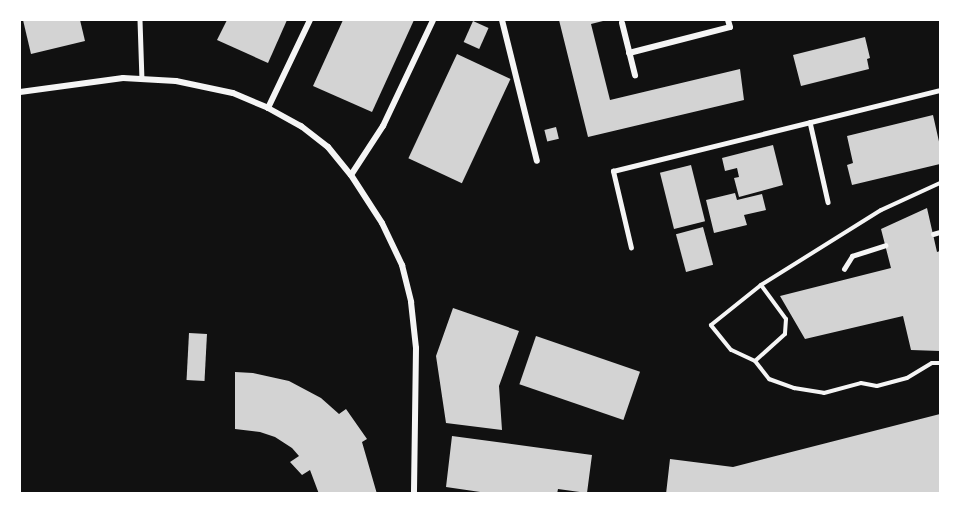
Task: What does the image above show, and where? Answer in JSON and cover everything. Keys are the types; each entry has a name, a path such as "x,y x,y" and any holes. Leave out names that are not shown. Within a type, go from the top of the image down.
{"street":[{"path":"268,108 310,20"},
{"path":"351,174 383,126 433,20"},
{"path":"502,20 537,161"},
{"path":"629,53 730,27 728,20"},
{"path":"622,23 635,75"},
{"path":"20,92 78,83 142,79 176,81 233,93 268,108 301,126 328,147 351,174 382,223 402,264 411,302 416,348 414,494"}],"lane":[{"path":"140,20 142,79"},
{"path":"631,248 613,171 940,90"},
{"path":"810,122 828,202"},
{"path":"933,234 940,232"},
{"path":"844,269 852,256 885,245"}],"path":[{"path":"940,183 881,210 761,285 711,325 731,350 755,361 769,379 824,393 861,383 877,386 907,378 932,363 940,363"},
{"path":"755,361 785,334 786,319 761,285"}],"building":[{"path":"23,20 80,20 85,41 31,54"},
{"path":"227,20 287,20 268,63 217,40"},
{"path":"343,20 414,20 372,112 313,86"},
{"path":"559,20 607,20 591,24 610,100 740,69 744,100 588,137"},
{"path":"473,21 489,28 479,49 464,42"},
{"path":"865,37 870,58 867,59 869,69 801,86 793,55"},
{"path":"457,54 510,79 462,183 408,158"},
{"path":"933,115 940,146 940,164 852,185 847,165 853,163 847,136"},
{"path":"556,127 559,139 547,142 544,130"},
{"path":"773,145 783,185 739,197 734,178 739,177 737,168 725,171 722,158"},
{"path":"691,165 705,221 674,229 660,173"},
{"path":"735,193 737,200 762,194 766,210 744,215 747,225 714,233 706,200"},
{"path":"927,208 937,252 940,251 940,351 911,350 903,316 805,339 780,296 891,268 881,229"},
{"path":"703,227 713,265 686,272 676,234"},
{"path":"453,308 519,331 499,386 502,430 446,423 436,356"},
{"path":"189,333 207,334 205,381 187,380"},
{"path":"536,336 640,372 623,420 519,384"},
{"path":"235,372 253,373 289,381 321,398 339,414 346,409 367,439 362,442 377,494 319,494 310,470 302,475 290,462 299,456 292,448 275,437 260,432 235,429"},
{"path":"940,414 940,494 666,494 670,459 733,467"},
{"path":"452,436 592,455 587,493 558,489 557,494 494,494 446,487"}]}
